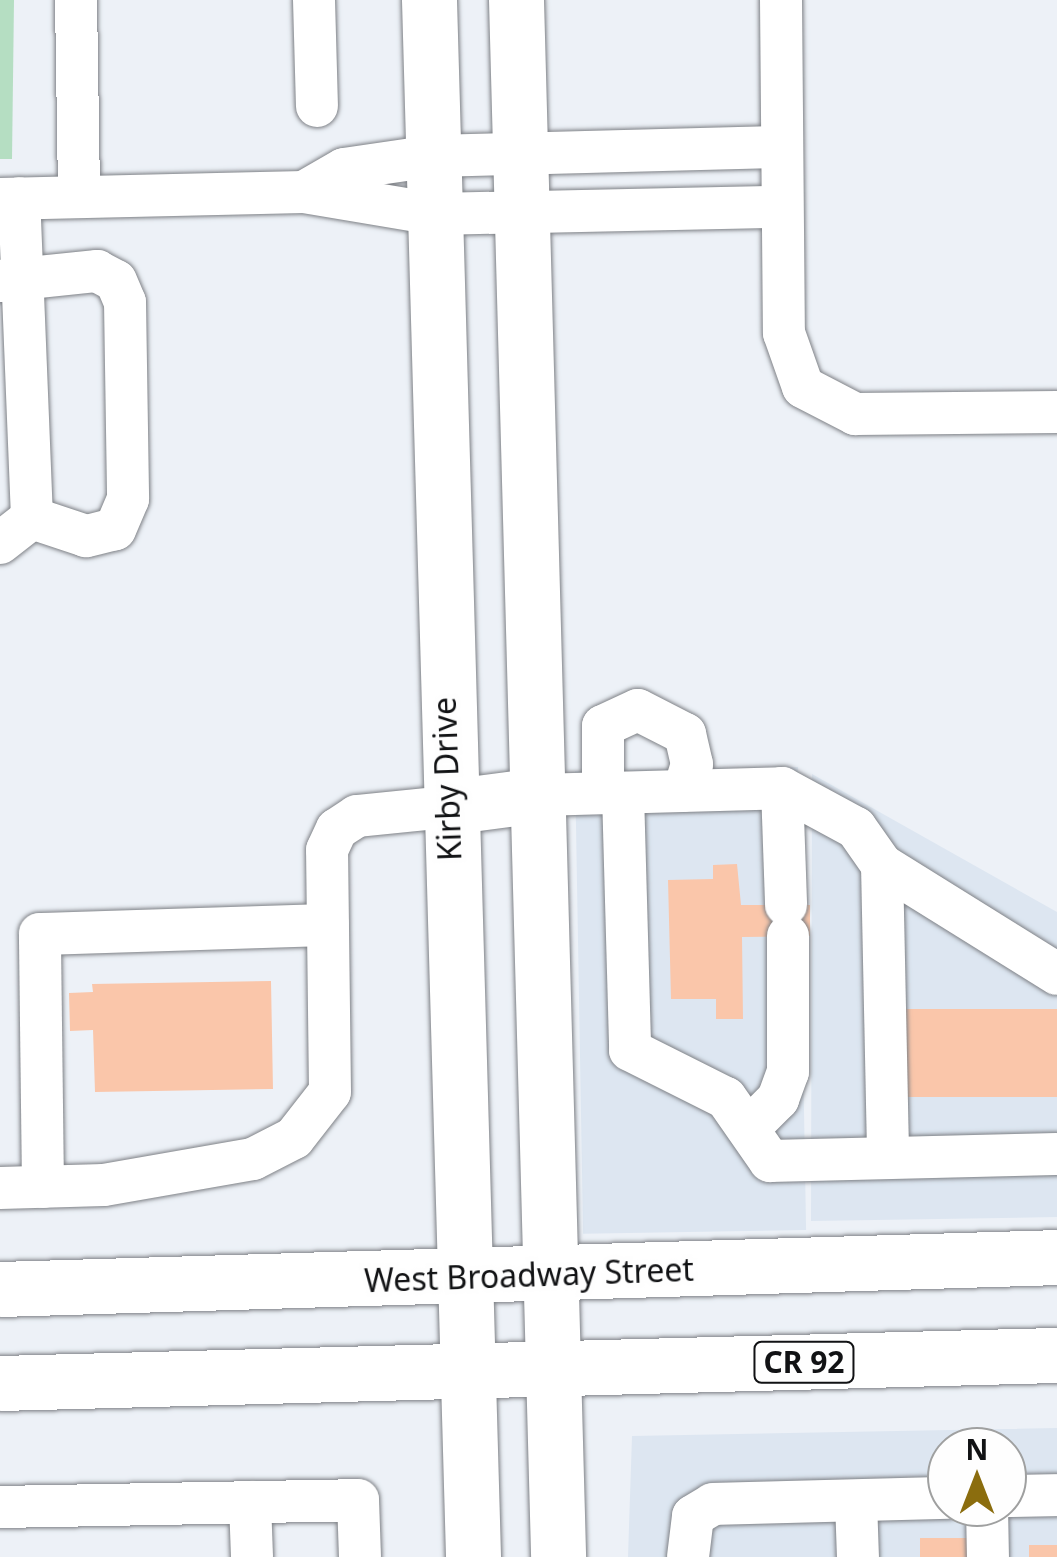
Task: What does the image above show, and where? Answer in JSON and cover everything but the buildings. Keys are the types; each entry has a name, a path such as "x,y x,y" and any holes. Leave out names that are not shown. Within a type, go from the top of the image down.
{"main road":[{"name":"Kirby Drive","path":"429,0 448,807 473,1557"},
{"path":"516,0 558,1557"},
{"path":"448,807 538,795"},
{"name":"West Broadway Street","path":"0,1288 1057,1258"},
{"name":"CR 92","path":"0,1383 1057,1355"}],"street":[{"path":"76,0 79,197"},
{"path":"314,0 317,106"},
{"path":"780,0 777,146 784,333 803,387 855,414 1057,412"},
{"path":"304,192 344,169 434,156 777,146"},
{"path":"11,279 98,270 116,281 125,302 128,498 115,529 86,536 16,530 11,279 10,198 304,192 435,214 780,207"},
{"path":"684,790 692,764 685,734 638,710 603,726 613,793 630,1050 726,1098 750,1127 770,1161 1057,1154"},
{"path":"538,795 782,788 856,828 882,865 1057,974"},
{"path":"750,1127 778,1099 788,1072 782,788"},
{"path":"0,1188 42,1187 253,1159 294,1138 330,1092 327,850 337,829 375,812 448,807"},
{"path":"882,865 888,1158"},
{"path":"42,1187 40,934 328,925"},
{"path":"1027,1496 1057,1495"},
{"path":"688,1557 693,1516 713,1504 927,1498"},
{"path":"0,1507 358,1500 360,1557"},
{"path":"856,1500 858,1557"},
{"path":"250,1502 252,1557"},
{"path":"987,1527 988,1557"}],"shaded area":[{"path":"798,767 806,1230 583,1234 575,771"},
{"path":"812,774 1057,912 1057,1217 811,1221"},
{"path":"1057,1428 1057,1557 628,1557 632,1436 927,1430 927,1527 1027,1527 1027,1429"}],"green space":[{"path":"0,0 14,0 12,159 0,159"}]}
